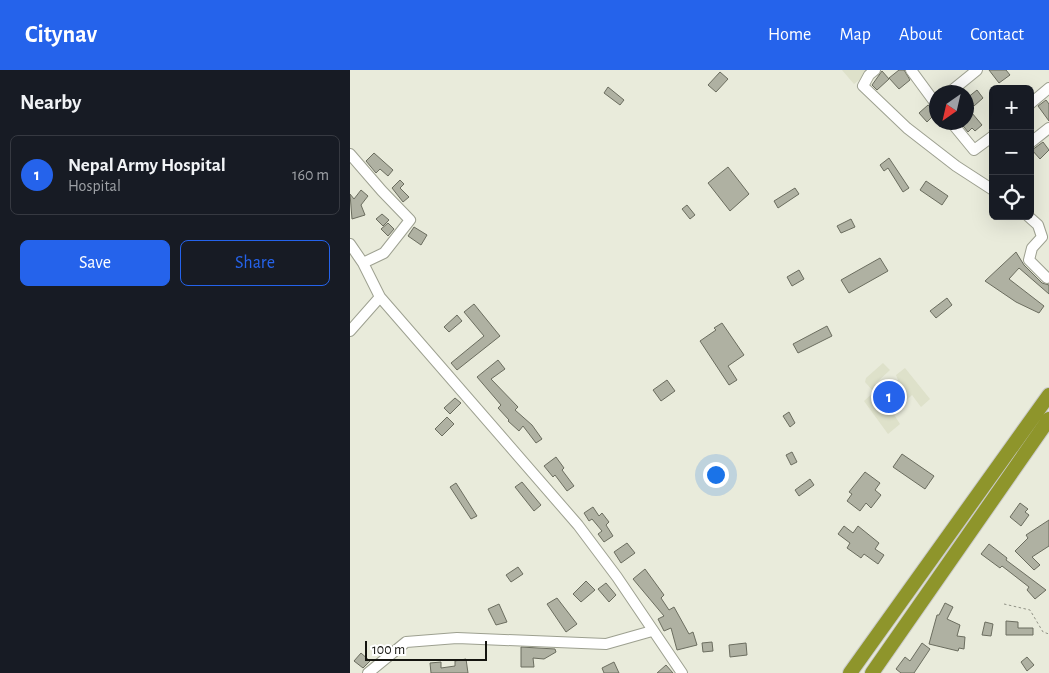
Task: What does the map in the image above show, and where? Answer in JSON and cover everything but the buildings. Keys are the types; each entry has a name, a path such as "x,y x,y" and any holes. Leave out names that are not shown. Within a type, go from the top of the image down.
{"highway":[{"path":"850,673 1049,395"},
{"path":"872,673 1049,419"}],"street":[{"path":"875,70 869,75 863,86 907,128 956,166 989,187"},
{"path":"911,70 929,94"},
{"path":"959,85 977,70"},
{"path":"1034,101 1049,88"},
{"path":"1034,140 1049,128"},
{"path":"958,130 974,150 989,139"},
{"path":"350,154 410,220 384,253 363,262"},
{"path":"1032,220 1038,225 1042,237 1032,248 1030,260 1046,278"},
{"path":"350,244 363,262 380,297 578,525 617,577 682,673"},
{"path":"350,331 380,297"},
{"path":"368,673 406,642 457,638 606,644 652,631"}],"path":[{"path":"1004,604 1030,610 1043,632 1049,634"}],"shaded area":[{"path":"842,70 872,70 854,84"},
{"path":"883,363 890,370 875,384 882,393 898,380 896,375 905,368 930,399 921,407 912,395 893,413 900,424 888,434 864,401 874,392 865,382 866,378"}],"place":[{"name":"Nepal Army Hospital","path":"889,397"}]}
